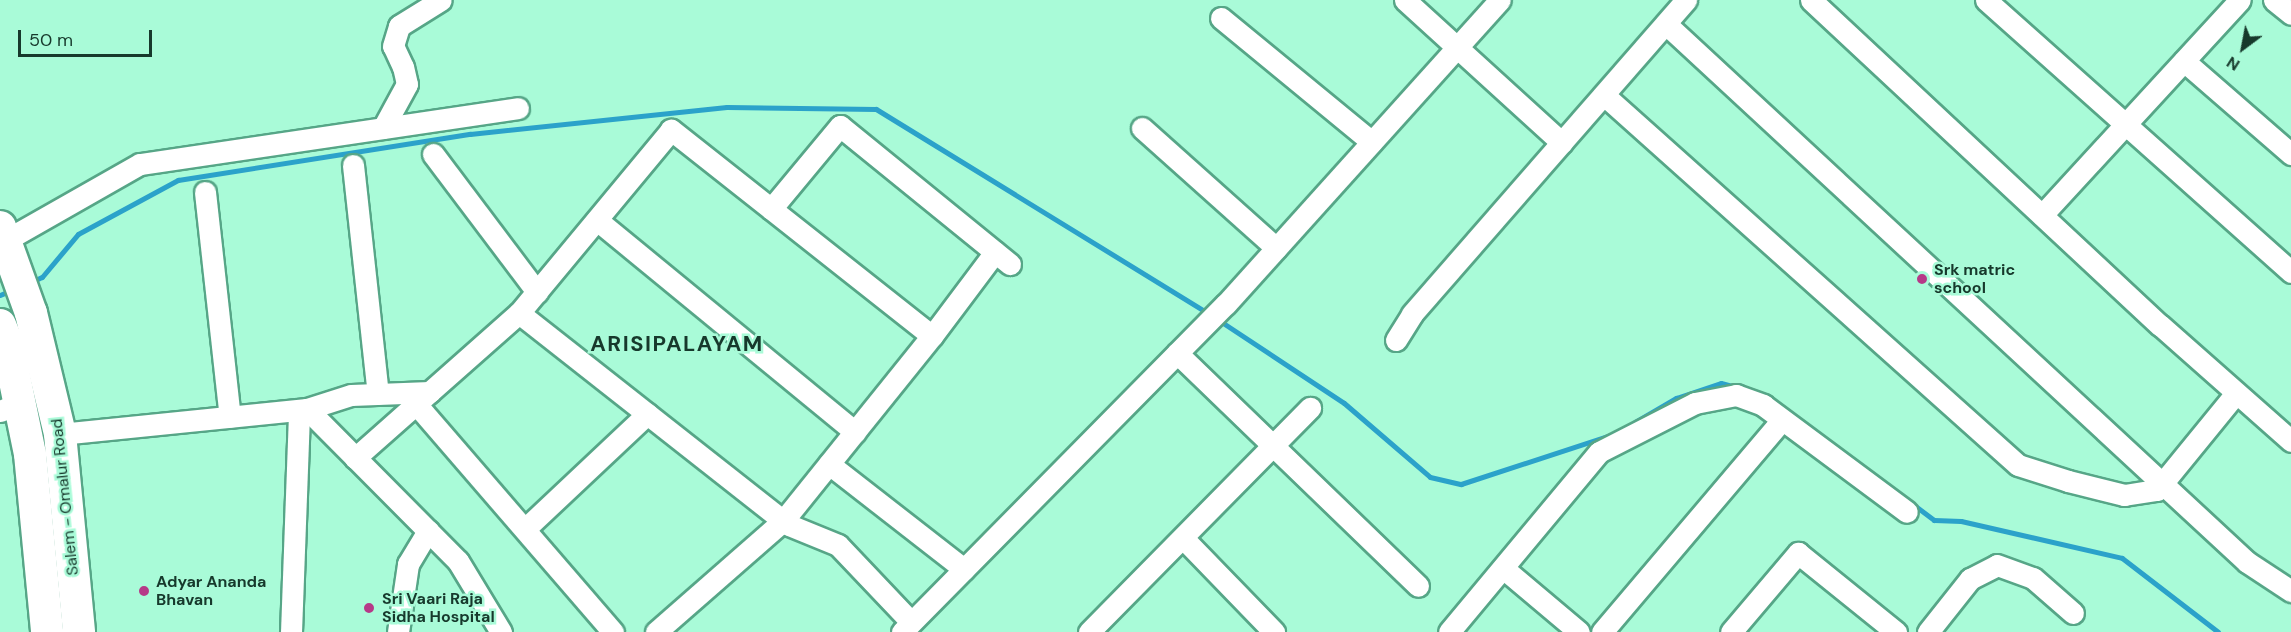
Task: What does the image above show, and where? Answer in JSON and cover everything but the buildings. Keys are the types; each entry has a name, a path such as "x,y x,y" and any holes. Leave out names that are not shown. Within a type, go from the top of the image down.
{"main road":[{"name":"Salem - Omalur Road","path":"3,233 14,284 49,382 60,434 80,632"},
{"path":"14,284 10,304 33,382 47,463 64,632"},
{"path":"0,326 7,342 10,407 30,454 47,632"}],"street":[{"path":"383,128 407,84 393,46 399,26 441,0"},
{"path":"1405,0 1562,143"},
{"path":"519,313 783,521 838,545 907,627 1213,316 1500,0"},
{"path":"1396,340 1412,314 1686,0"},
{"path":"1811,0 2042,215 2291,441"},
{"path":"1986,0 2291,272"},
{"path":"2042,215 2240,0"},
{"path":"2274,0 2291,14"},
{"path":"1221,18 1372,142"},
{"path":"1666,24 1811,155 2247,562 2291,591"},
{"path":"2184,61 2291,154"},
{"path":"1604,95 2018,465 2068,482 2124,495 2157,489 2236,393"},
{"path":"3,233 140,164 518,108"},
{"path":"656,632 783,521 932,336 1003,258 840,126 771,209"},
{"path":"1142,128 1276,248"},
{"path":"355,458 519,313 671,130 932,336"},
{"path":"433,154 537,292"},
{"path":"353,165 378,394"},
{"path":"205,192 230,417"},
{"path":"597,220 855,432"},
{"path":"1177,353 1418,586"},
{"path":"60,434 303,409 351,395 378,394 423,398 525,529 614,632"},
{"path":"1449,632 1599,452 1695,403 1736,395 1762,405 1907,512"},
{"path":"1089,632 1310,408"},
{"path":"303,409 458,561 501,632"},
{"path":"291,632 303,409"},
{"path":"525,529 647,414"},
{"path":"1602,632 1782,420"},
{"path":"829,464 964,569"},
{"path":"398,632 408,564 428,531"},
{"path":"1183,538 1274,632"},
{"path":"1731,632 1798,553 1896,632"},
{"path":"1928,632 1970,579 1997,565 2033,578 2073,613"},
{"path":"1503,568 1579,632"}],"waterway":[{"path":"29,283 42,277 78,234 178,180 470,134 727,107 876,109 1209,314"},
{"path":"0,295 12,290"},
{"path":"1217,319 1344,403 1430,477 1461,484 1611,435"},
{"path":"1635,422 1676,398 1721,383 1736,387"},
{"path":"1910,502 1934,520 1961,521 2122,558 2218,632"}],"place":[{"name":"Srk matric school","path":"1922,279"},
{"name":"Adyar Ananda Bhavan","path":"144,591"},
{"name":"Sri Vaari Raja Sidha Hospital","path":"369,608"}],"district":[{"name":"ARISIPALAYAM","path":"677,344"}]}
